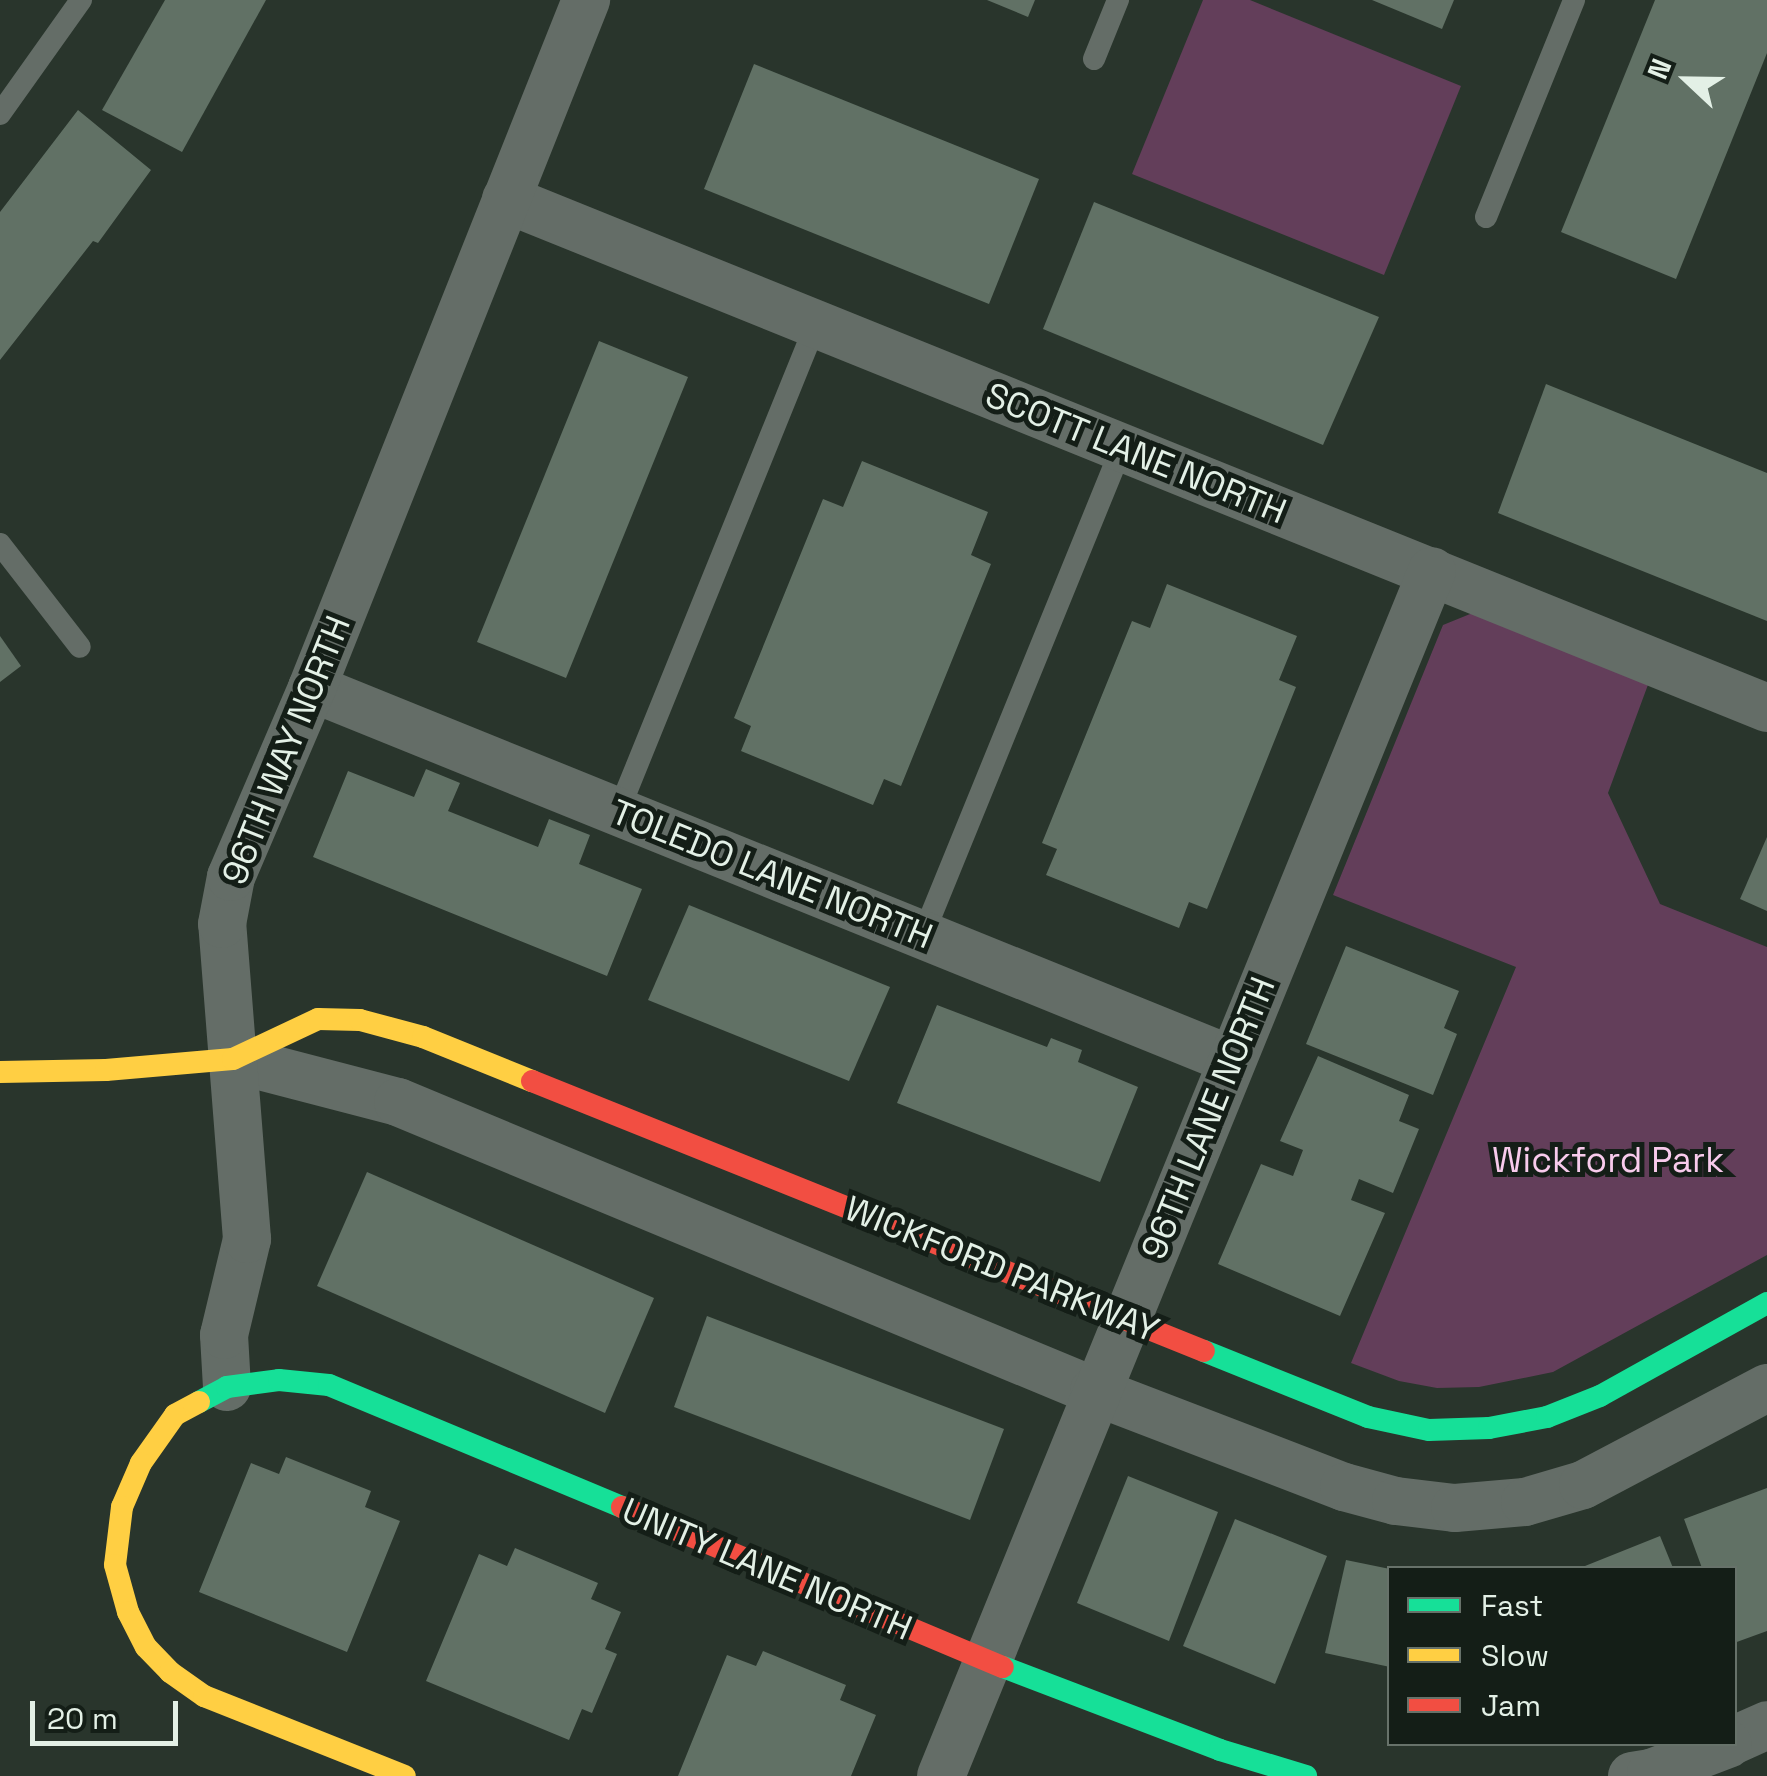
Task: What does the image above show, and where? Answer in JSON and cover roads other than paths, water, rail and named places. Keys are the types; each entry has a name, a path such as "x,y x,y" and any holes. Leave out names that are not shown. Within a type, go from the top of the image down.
{"street":[{"name":"96TH WAY NORTH","path":"227,1388 224,1335 247,1239 222,924 231,877 312,688 586,0"},
{"name":"SCOTT LANE NORTH","path":"506,199 1767,708"},
{"name":"96TH LANE NORTH","path":"941,1776 1094,1391 1432,571"},
{"name":"TOLEDO LANE NORTH","path":"312,688 1232,1060"},
{"name":"WICKFORD PARKWAY","path":"232,1059 318,1019 360,1020 423,1037 1368,1417 1429,1430 1489,1428 1547,1417 1600,1396 1767,1303"},
{"name":"WICKFORD PARKWAY","path":"0,1072 106,1070 232,1059 398,1102 1094,1391 1344,1487 1396,1501 1455,1508 1525,1502 1583,1485 1767,1388"},
{"name":"UNITY LANE NORTH","path":"405,1776 204,1696 170,1672 146,1646 128,1612 115,1565 122,1507 141,1463 176,1415 227,1388 279,1380 329,1385 986,1660 1220,1750 1306,1776"},
{"path":"1737,1739 1767,1725"},
{"path":"1644,1775 1723,1746"}],"lane":[{"path":"0,114 81,0"},
{"path":"1094,59 1118,0"},
{"path":"1486,217 1574,0"},
{"path":"618,812 816,324"},
{"path":"923,936 1122,447"},
{"path":"0,544 80,647"}],"park label":[{"name":"Wickford Park","path":"1608,1160"}]}
